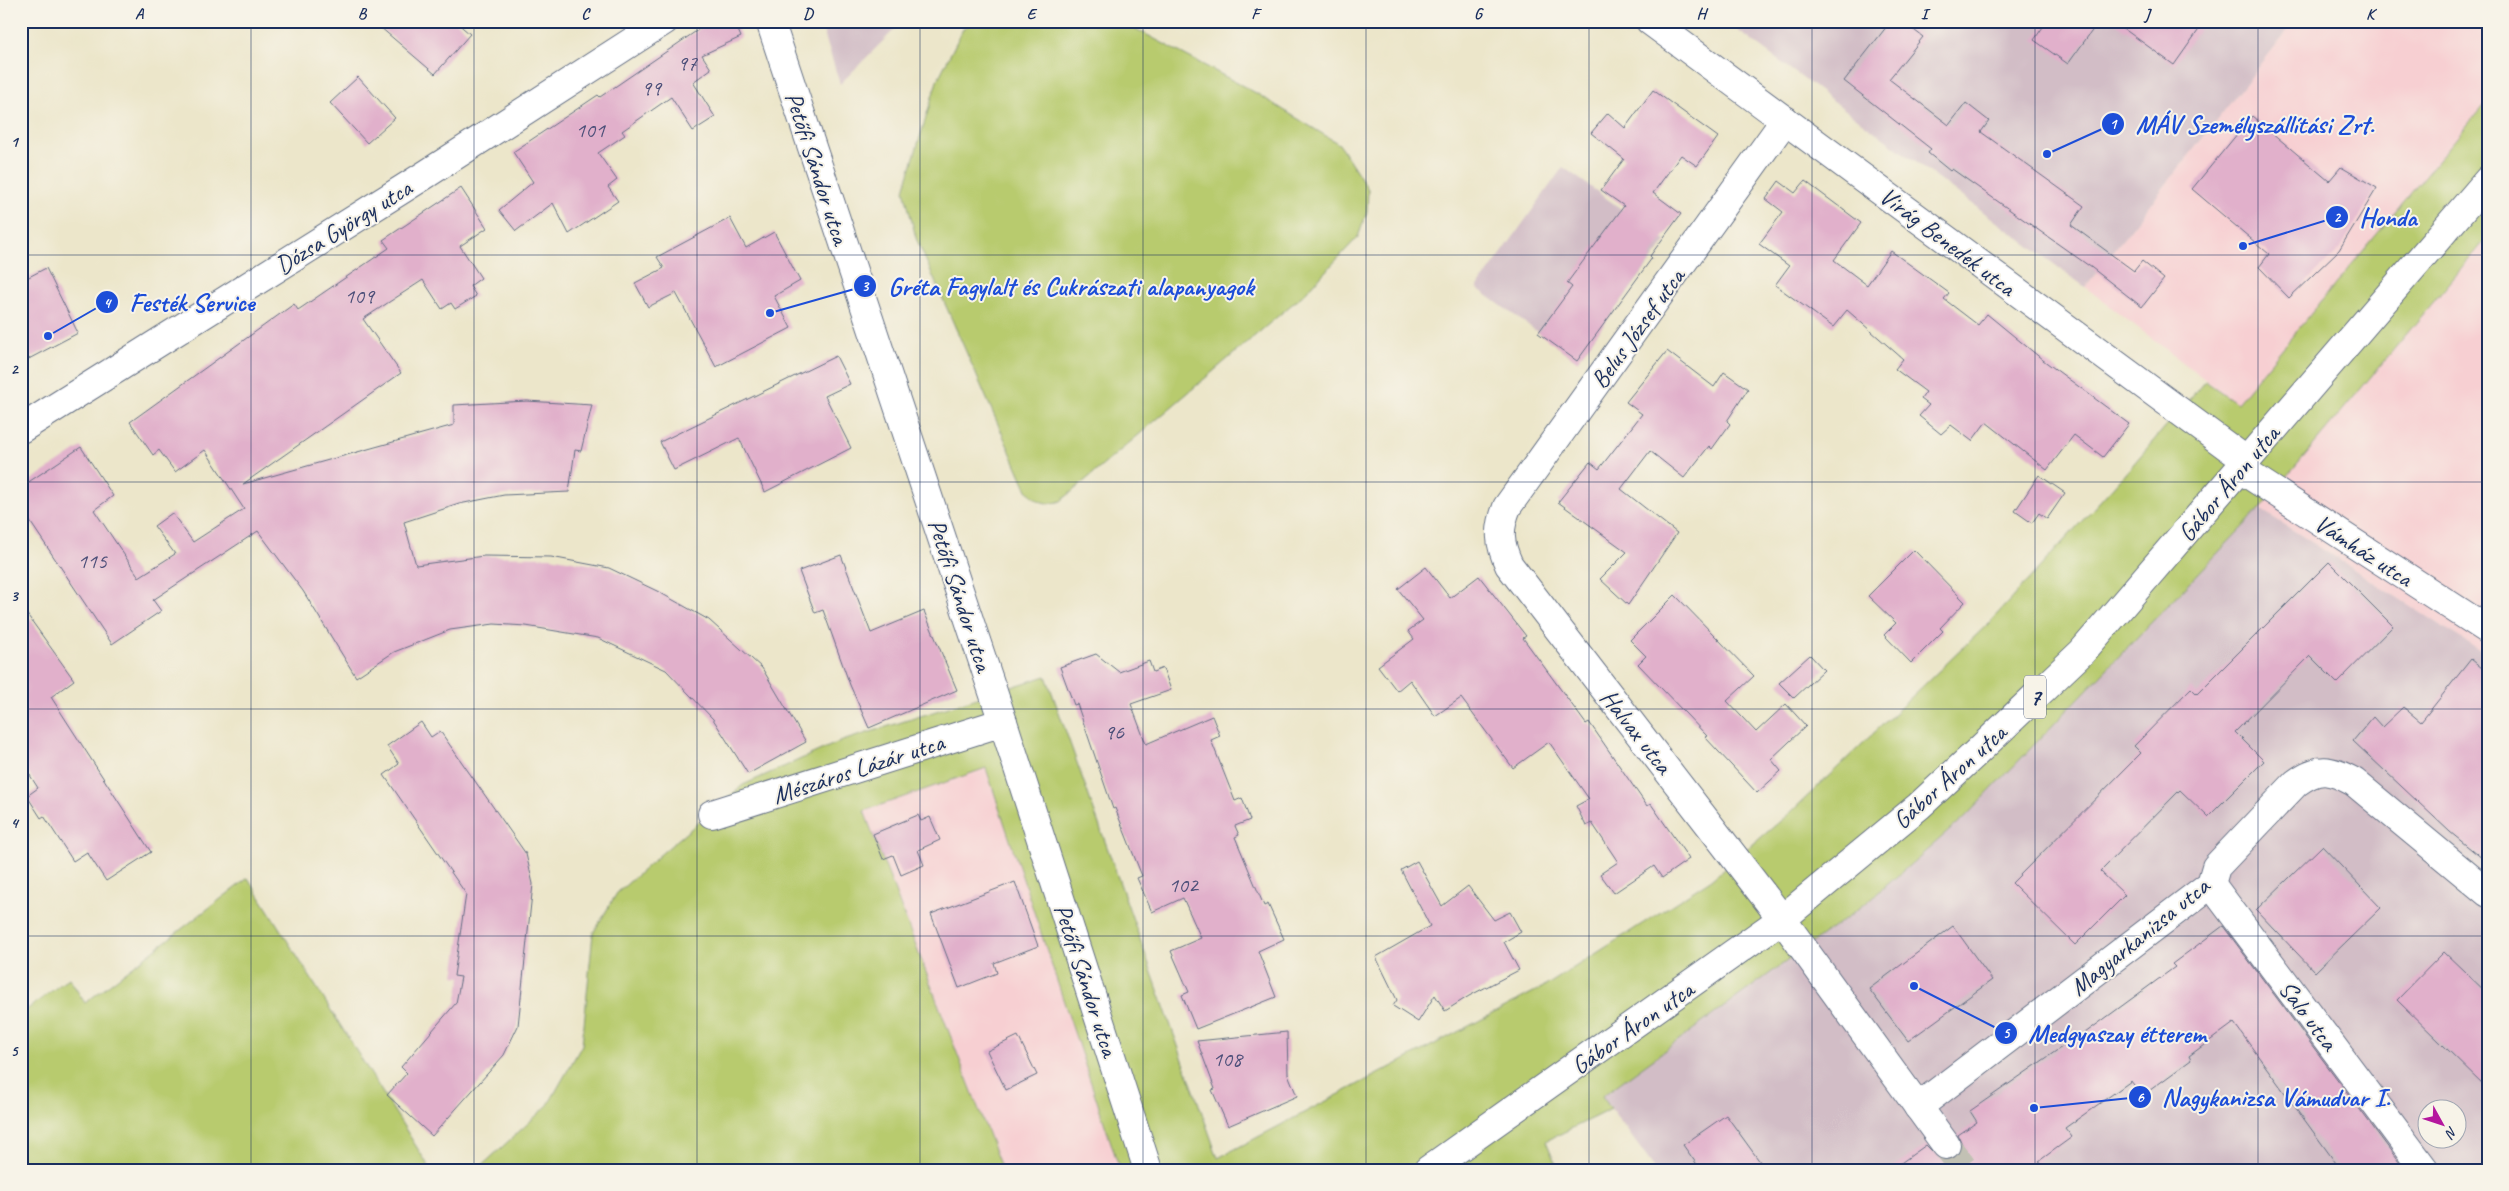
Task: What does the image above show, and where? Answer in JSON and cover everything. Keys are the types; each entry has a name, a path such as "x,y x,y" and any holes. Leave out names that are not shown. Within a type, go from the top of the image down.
{"street":[{"name":"Dózsa György utca","path":"21,429 425,175 664,21"},
{"name":"Petőfi Sándor utca","path":"770,21 1004,722 1148,1170"},
{"name":"Virág Benedek utca","path":"1650,21 1785,120 2243,465"},
{"name":"Belus József utca","path":"1500,540 1500,525 1507,507 1785,120"},
{"name":"Gábor Áron utca","path":"1428,1170 1782,919 1919,806 2082,652 2488,180"},
{"name":"Vámház utca","path":"2243,465 2488,630"},
{"name":"Halvax utca","path":"1500,540 1509,565 1782,919 1946,1145"},
{"name":"Mészáros Lázár utca","path":"712,814 1004,722"},
{"name":"Magyarkanizsa utca","path":"1918,1107 2211,884 2216,867 2296,783 2310,772 2325,771 2338,773 2354,782 2488,893"},
{"name":"Salo utca","path":"2211,884 2425,1170"}],"shaded area":[{"path":"820,21 903,21 840,84"},
{"path":"1725,21 2295,21 2085,287"},
{"path":"2295,21 2488,21 2488,100 2237,404 2085,287"},
{"path":"1563,167 1666,241 1577,361 1477,288"},
{"path":"2488,237 2488,656 2260,509"},
{"path":"2260,509 2488,656 2488,1170 1656,1170 1602,1096 1865,904 1965,817"},
{"path":"986,768 1120,1170 1002,1170 864,811"}],"green space":[{"path":"973,21 1121,21 1256,93 1339,144 1368,189 1367,212 1358,237 1304,294 1061,501 1051,503 1038,500 1027,490 916,238 904,190 937,81 963,29"},
{"path":"2488,100 2488,237 2260,509 1965,817 1865,904 1602,1096 1611,1109 1546,1141 1557,1167 1553,1170 1120,1170 986,768 864,811 1002,1170 477,1170 548,1105 582,1045 593,933 617,893 662,853 743,785 839,742 1046,676 1218,1158 1547,985 1712,879 1791,812 1989,623 2123,476 2205,381 2237,403"},
{"path":"248,878 431,1170 21,1170 21,1014 69,978 85,1003"}],"building":[{"path":"373,21 455,21 470,34 435,74"},
{"path":"711,21 734,21 741,37 702,55 711,69 693,82 715,117 693,131 671,97 622,131 625,135 598,153 617,180 608,187 618,201 569,234 553,203 516,231 499,210 533,182 513,152 598,95 600,97"},
{"path":"1891,21 1902,21 1923,37 1889,79 1949,125 1966,103 1989,121 1981,132 2084,206 2071,225 2134,271 2142,261 2164,279 2142,307 2092,268 1952,169 1950,171 1928,153 1931,149 1844,81"},
{"path":"2047,21 2099,21 2068,64 2034,40"},
{"path":"2113,21 2205,21 2174,65"},
{"path":"358,77 395,118 367,143 330,103"},
{"path":"1653,90 1718,137 1697,166 1681,155 1653,193 1681,214 1650,256 1652,258 1577,361 1538,333 1572,287 1567,283 1624,206 1601,190 1624,159 1591,133 1608,113 1625,128"},
{"path":"2252,116 2329,181 2341,167 2377,188 2339,250 2289,298 2259,267 2269,254 2192,189"},
{"path":"1779,181 1795,193 1805,181 1861,223 1834,260 1867,285 1891,251 1949,293 1944,299 1978,325 1987,314 2043,360 2129,424 2103,457 2074,435 2047,470 1986,422 1972,441 1951,425 1941,434 1919,416 1929,405 1921,399 1926,392 1895,369 1903,359 1847,310 1833,327 1775,285 1789,266 1759,244 1783,212 1766,199"},
{"path":"461,188 487,228 460,246 481,278 470,286 476,296 455,309 451,303 442,309 423,280 363,319 401,373 243,484 454,425 454,405 527,401 592,405 581,451 575,450 569,492 504,495 459,504 404,522 416,565 484,556 551,557 609,568 657,591 709,620 762,668 806,742 748,774 713,719 666,670 598,638 526,626 494,624 450,630 394,652 356,677 303,591 258,531 153,600 161,611 112,644 21,508 21,487 81,447 113,496 94,510 139,577 175,554 154,526 172,513 193,542 244,509 205,450 175,472 159,450 153,455 130,422 294,304 298,310 389,248 383,240"},
{"path":"730,218 746,248 774,232 800,281 774,296 791,328 716,367 676,293 648,307 635,283 664,268 657,257"},
{"path":"46,268 78,333 21,363 21,281"},
{"path":"1667,351 1714,387 1724,372 1748,389 1727,421 1730,424 1712,449 1709,446 1684,478 1650,451 1621,489 1677,533 1628,605 1600,579 1627,552 1558,502 1590,462 1599,469 1642,414 1626,402"},
{"path":"836,356 850,384 825,396 851,448 765,492 739,438 674,470 660,442"},
{"path":"2039,475 2065,493 2047,519 2039,513 2032,523 2015,511"},
{"path":"1914,550 1965,602 1940,628 1943,631 1911,663 1884,635 1896,623 1868,596"},
{"path":"841,555 871,633 924,611 957,690 869,728 850,685 823,610 815,613 799,571"},
{"path":"2329,562 2393,626 2337,683 2310,656 2235,732 2264,761 2208,817 2180,790 2100,871 2125,895 2075,945 2012,883 2141,753 2134,746 2191,688 2197,694"},
{"path":"1426,567 1450,598 1479,576 1526,636 1523,638 1586,724 1589,722 1647,806 1651,804 1689,859 1662,878 1654,866 1614,893 1600,874 1618,862 1592,823 1586,826 1576,806 1589,799 1549,742 1513,768 1461,698 1435,716 1410,680 1397,691 1378,666 1414,639 1408,631 1423,620 1398,589"},
{"path":"1675,595 1754,676 1727,701 1756,732 1786,704 1806,726 1771,759 1781,771 1757,793 1705,737 1707,736 1638,664 1646,656 1630,640"},
{"path":"21,606 74,680 51,697 151,852 106,881 87,852 73,861 44,816 41,818 27,796 38,788 21,761"},
{"path":"1096,654 1119,672 1149,661 1153,672 1163,668 1171,690 1131,704 1146,744 1212,716 1220,736 1211,740 1235,801 1242,798 1250,820 1235,826 1239,835 1235,837 1264,906 1268,904 1284,939 1258,951 1276,997 1196,1029 1182,995 1189,992 1171,951 1201,938 1183,898 1152,912 1137,878 1142,876 1115,808 1113,809 1077,704 1074,705 1060,667"},
{"path":"1810,655 1824,670 1794,698 1779,683"},
{"path":"2471,659 2488,673 2488,863 2450,832 2353,741 2373,717 2382,727 2403,707 2421,722"},
{"path":"421,722 431,737 440,731 526,854 533,884 518,1026 504,1055 432,1136 387,1095 407,1073 401,1067 456,1003 461,977 454,976 466,894 384,775 399,764 387,746"},
{"path":"918,815 921,821 930,817 940,840 918,850 924,865 901,875 893,855 883,859 873,834"},
{"path":"2322,846 2381,908 2315,972 2256,910"},
{"path":"1417,861 1442,906 1468,886 1494,920 1510,912 1521,932 1504,942 1519,970 1445,1011 1435,995 1418,1022 1393,1006 1397,1000 1376,957 1430,926 1401,870"},
{"path":"1015,882 1038,946 994,963 997,973 959,988 931,914"},
{"path":"1953,926 1992,980 1908,1041 1869,989"},
{"path":"2223,926 2405,1170 2341,1170 2234,1023 2189,1056 2191,1060 2142,1096 2131,1081 2065,1128 2072,1137 2039,1161 2045,1170 1891,1170 1926,1145 1940,1159 1948,1160 1956,1157 1962,1144 1958,1135 1977,1122 1970,1111 2069,1042 2070,1044 2175,967 2172,964"},
{"path":"2444,952 2488,994 2488,1089 2397,1000"},
{"path":"1287,1032 1288,1074 1297,1096 1228,1126 1212,1090 1215,1089 1197,1041"},
{"path":"1018,1036 1037,1075 1006,1090 987,1051"},
{"path":"1726,1115 1766,1170 1701,1170 1683,1145"}],"tunnel":[{"path":"1946,1145 1965,1170"}],"place":[{"name":"MÁV Személyszállítási Zrt.","path":"2047,154"},
{"name":"Honda","path":"2243,246"},
{"name":"Gréta Fagylalt és Cukrászati alapanyagok","path":"770,313"},
{"name":"Festék Service","path":"48,336"},
{"name":"Medgyaszay étterem","path":"1914,986"},
{"name":"Nagykanizsa Vámudvar I.","path":"2034,1108"}]}
